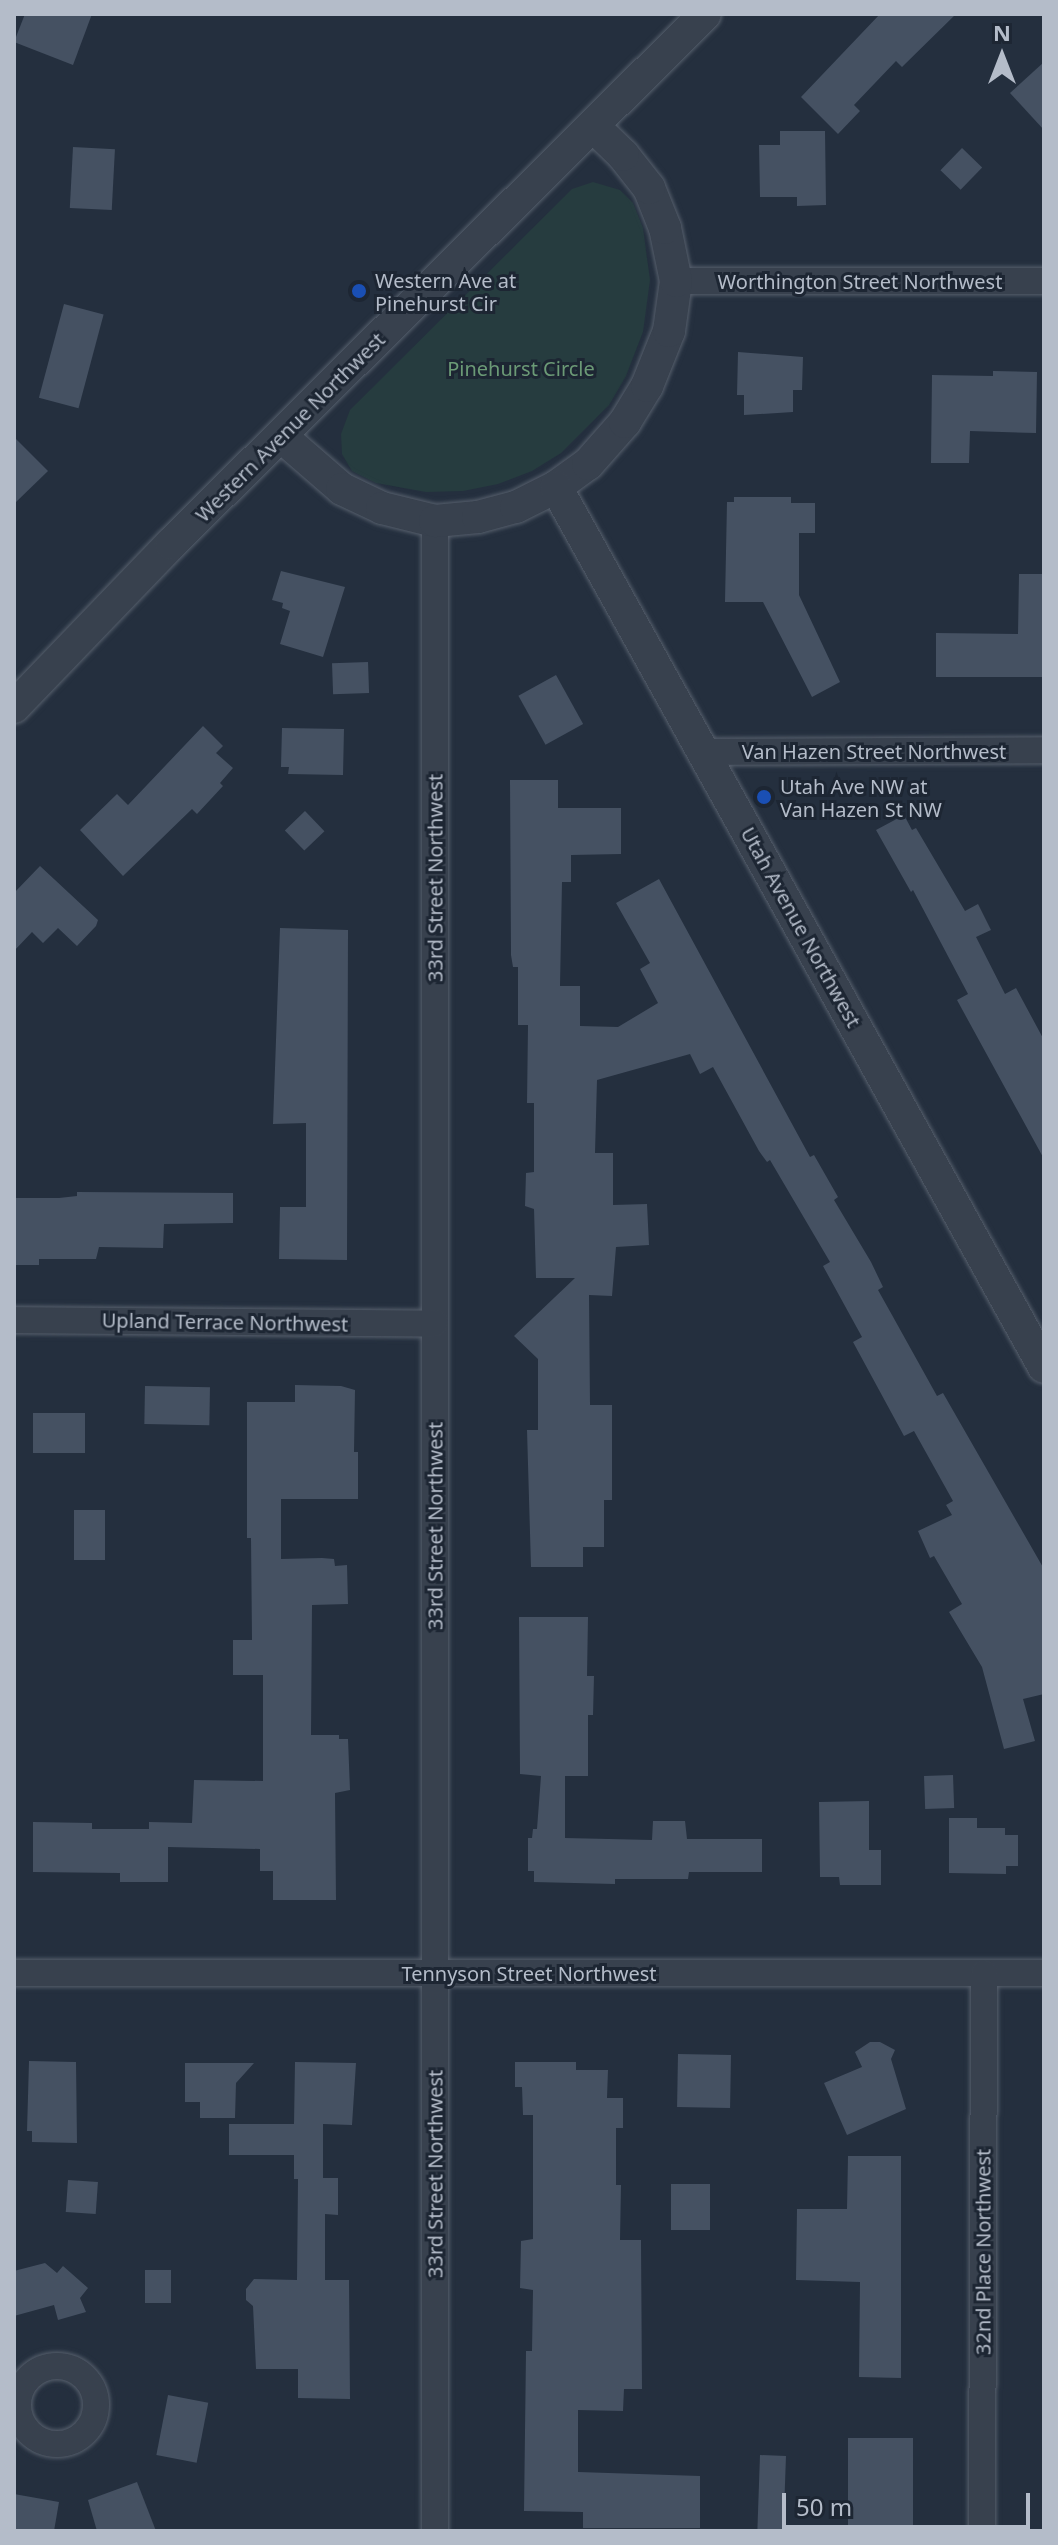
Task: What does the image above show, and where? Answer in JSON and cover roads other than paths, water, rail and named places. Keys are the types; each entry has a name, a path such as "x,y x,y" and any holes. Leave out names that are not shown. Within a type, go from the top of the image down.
{"street":[{"name":"Western Avenue Northwest","path":"14,707 171,544 705,14"},
{"path":"282,437 342,489 382,508 435,521 501,512 556,487 608,444 640,399 669,331 676,281 669,242 656,202 633,167 593,126"},
{"name":"Worthington Street Northwest","path":"676,281 1044,281"},
{"name":"Utah Avenue Northwest","path":"556,487 1044,1367"},
{"name":"33rd Street Northwest","path":"435,521 435,2531"},
{"name":"Van Hazen Street Northwest","path":"704,752 1044,750"},
{"name":"Upland Terrace Northwest","path":"14,1320 435,1324"},
{"name":"Tennyson Street Northwest","path":"14,1973 1044,1973"},
{"name":"32nd Place Northwest","path":"982,2531 984,1973"}],"place":[{"name":"Western Ave at Pinehurst Cir","path":"359,291"},
{"name":"Utah Ave NW at Van Hazen St NW","path":"764,797"}],"park label":[{"name":"Pinehurst Circle","path":"521,368"}]}
